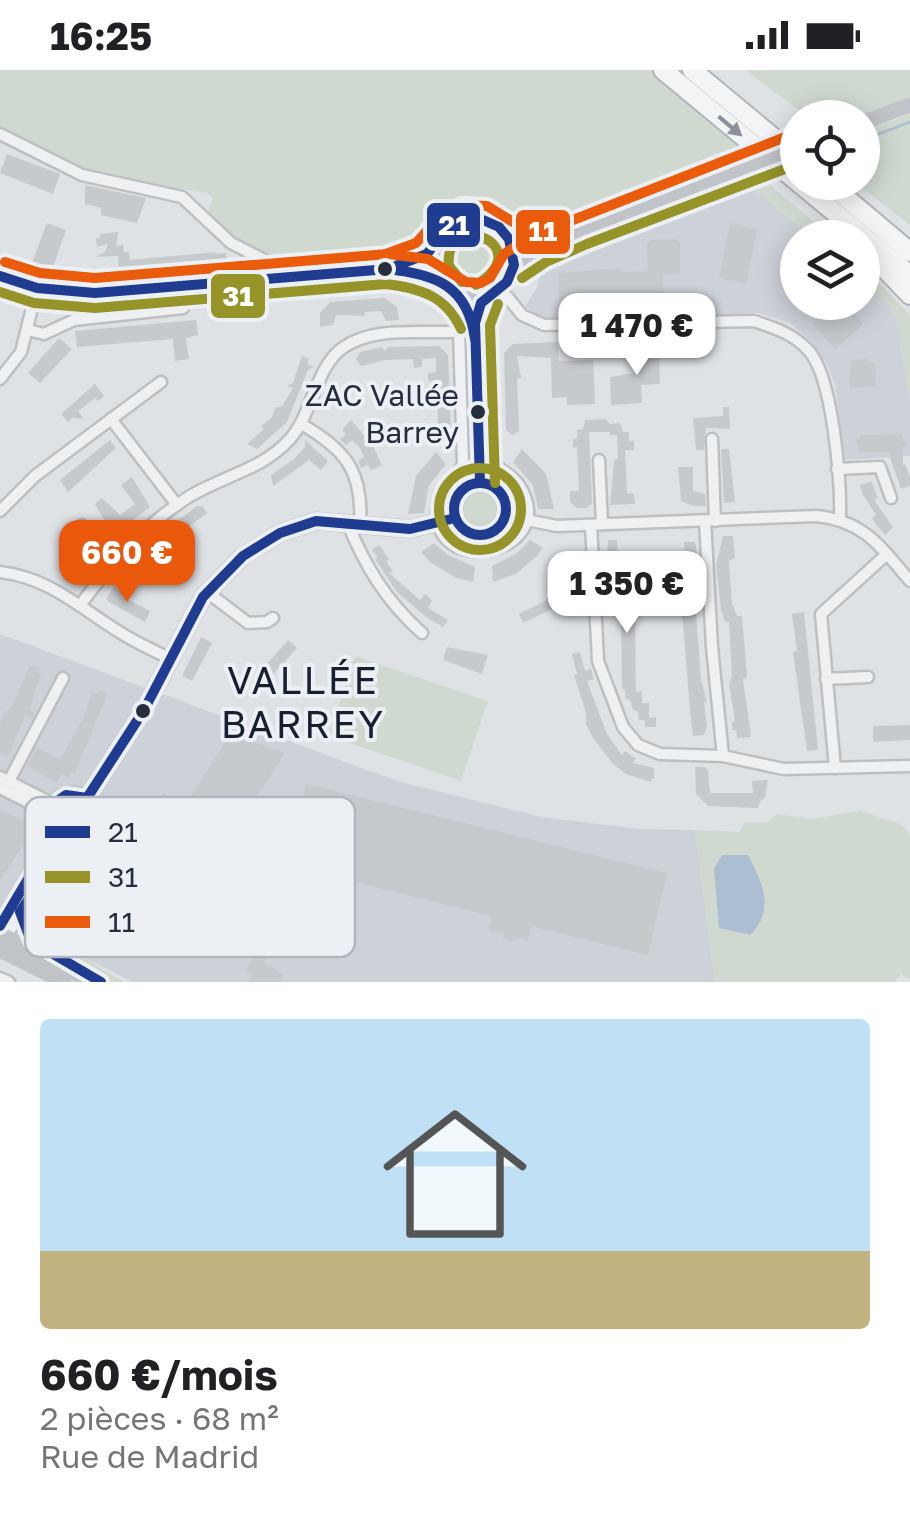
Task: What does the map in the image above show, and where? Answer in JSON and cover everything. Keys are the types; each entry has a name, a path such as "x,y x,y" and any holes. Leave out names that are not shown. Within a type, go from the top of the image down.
{"highway":[{"path":"663,70 780,167"},
{"path":"692,70 780,143"},
{"path":"830,200 910,252"},
{"path":"838,200 846,220"},
{"path":"841,206 886,217 910,236"},
{"path":"841,206 910,276"},
{"path":"880,266 910,295"}],"main road":[{"path":"880,116 910,105"},
{"path":"0,276 37,288 95,293 388,269 424,274 461,298 484,298 501,289 514,265 540,249 780,155"},
{"path":"388,269 415,260 436,246 449,228 474,219 492,223 510,239 528,242 581,230"},
{"path":"510,239 514,265"},
{"path":"436,246 435,270 442,284"},
{"path":"1,937 25,954"},
{"path":"1,937 25,949"},
{"path":"29,957 64,982"},
{"path":"41,957 90,982"}],"street":[{"path":"0,134 82,175 182,196 218,234 280,268 286,278"},
{"path":"0,378 20,352 37,288"},
{"path":"501,289 522,315 544,326 754,321 785,331 810,352 826,383 838,469 840,518"},
{"path":"461,298 470,329 480,483"},
{"path":"82,604 140,532 178,505 267,460 301,424 325,369 342,347 373,335 470,329 488,331 492,336 498,469 514,478 522,492 524,520 510,544 487,553 470,552 456,545 440,524 437,510 448,480 462,469 470,329 484,298"},
{"path":"28,330 44,334 74,320 184,308"},
{"path":"0,511 35,476 161,382"},
{"path":"111,419 178,505"},
{"path":"301,424 333,444 348,462 359,490 353,522 359,553 377,584 422,633"},
{"path":"712,439 712,647 723,756"},
{"path":"462,441 495,441"},
{"path":"599,460 596,652 623,727 634,742 652,752 723,756 784,769 910,766"},
{"path":"838,469 880,467 891,498"},
{"path":"470,484 492,486 501,493 506,516 494,532 481,536 462,529 455,518 458,494 470,484"},
{"path":"506,516 557,526 840,518 858,528 887,554 910,581"},
{"path":"88,797 144,710 207,592 243,556 304,524 353,522 410,529 455,518"},
{"path":"78,528 82,525 112,563"},
{"path":"835,768 821,614 887,554"},
{"path":"0,572 42,582 82,604 120,633 171,659"},
{"path":"207,592 248,623 273,618"},
{"path":"826,680 868,677"},
{"path":"31,797 3,782 63,678"},
{"path":"1,937 25,897"},
{"path":"0,978 8,982"}],"shaded area":[{"path":"0,70 653,70 751,155 545,227 523,229 483,209 462,207 444,214 419,245 402,254 301,261 262,252 226,230 208,212 213,198 207,193 123,180 74,167 0,129"},
{"path":"745,70 910,70 910,98 880,109 880,100 785,100"},
{"path":"910,114 910,225 878,200 880,125"},
{"path":"756,173 780,193 780,200 788,200 811,220 792,220 740,179"},
{"path":"740,179 792,220 780,220 780,320 758,313 557,321 538,316 525,306 537,288 543,258"},
{"path":"473,225 497,235 507,259 497,283 473,293 449,283 439,259 449,235"},
{"path":"880,284 910,315 910,400 896,318 880,298"},
{"path":"880,298 896,318 910,400 910,456 845,460 835,385 827,364 811,341 780,320 880,320"},
{"path":"481,490 495,496 501,510 495,524 481,530 467,524 461,510 467,496"},
{"path":"0,634 397,781 542,817 640,829 695,830 715,982 132,982 83,957 355,957 355,797 25,797 25,927 0,914"},
{"path":"355,656 488,701 461,781 329,736"},
{"path":"860,811 901,824 910,835 910,980 901,974 895,982 715,982 695,830 740,832 744,823 767,823 777,814 812,819"},
{"path":"64,957 88,957 124,982 106,982"}],"water":[{"path":"722,855 748,855 762,886 762,916 750,935 719,928 714,869"}],"building":[{"path":"7,154 60,174 53,194 0,173"},
{"path":"85,185 146,198 137,223 101,215 101,208 85,204"},
{"path":"47,223 66,230 52,270 32,263"},
{"path":"730,223 757,229 746,284 719,278"},
{"path":"118,232 116,247 123,244 130,260 216,252 226,253 228,264 137,270 137,276 105,279 105,271 119,270 118,256 95,257 105,252 108,244 97,247 96,239 100,234"},
{"path":"677,239 680,270 678,274 663,274 664,299 641,304 640,300 590,305 559,302 558,273 621,268 621,272 648,271 650,240"},
{"path":"384,298 397,307 399,320 386,321 381,311 365,312 365,316 336,315 333,325 320,327 320,313 330,302"},
{"path":"196,320 198,335 186,338 189,359 175,361 173,339 77,347 75,331"},
{"path":"860,320 863,324 835,349 812,322"},
{"path":"59,338 72,349 40,383 28,373"},
{"path":"557,342 559,361 593,360 595,404 567,405 567,397 552,398 551,358 517,356 521,378 517,379 519,431 512,435 506,430 504,353 513,344"},
{"path":"439,346 448,355 451,431 446,437 438,433 437,381 428,381 428,373 436,372 436,358 422,359 422,367 414,368 413,359 361,366 356,359 360,352 382,347 385,351 388,347"},
{"path":"659,347 660,384 641,385 642,403 611,405 610,377 635,373 638,348"},
{"path":"302,356 314,367 308,370 287,422 257,449 247,444 286,400 293,388 287,386 293,383"},
{"path":"866,359 875,364 876,387 849,388 851,360"},
{"path":"95,384 104,396 78,411 84,419 72,418 68,422 61,414"},
{"path":"723,407 729,407 730,429 706,428 704,450 696,450 693,418 723,416"},
{"path":"605,419 610,424 620,423 623,432 629,432 629,441 634,441 634,450 625,450 627,493 634,494 635,504 610,505 614,460 618,459 617,435 589,432 592,503 577,508 570,502 570,491 579,491 577,447 573,448 573,439 577,439 577,430 583,429 585,420"},
{"path":"351,420 373,446 382,465 371,470 368,465 361,468 358,461 364,457 360,448 352,440 346,445 340,439"},
{"path":"902,434 906,446 902,446 903,465 910,486 901,489 888,452 860,452 856,439 860,435"},
{"path":"110,440 116,448 68,492 60,480"},
{"path":"305,440 328,461 321,470 309,460 273,486 271,475 294,459 305,447"},
{"path":"522,449 546,474 554,509 538,509 533,485 513,462"},
{"path":"721,449 729,449 735,502 724,503"},
{"path":"436,452 446,464 429,485 424,513 408,514 416,476"},
{"path":"678,467 693,467 693,491 705,494 706,506 681,501"},
{"path":"132,477 150,507 113,535 95,504 102,498 120,515 135,504 121,485"},
{"path":"871,481 878,498 874,500 893,527 885,535 872,518 876,515 862,493 860,485"},
{"path":"197,506 207,513 171,540 164,531"},
{"path":"723,536 733,536 735,558 729,561 732,604 737,616 742,616 747,678 743,679 751,737 737,738 736,730 732,730 735,721 729,684 729,622 725,622 721,611 716,565"},
{"path":"530,540 543,548 537,556 516,574 493,582 492,566 517,553"},
{"path":"608,540 617,540 618,569 623,572 624,582 628,582 630,618 635,618 636,692 642,691 642,703 649,703 649,718 656,717 656,727 645,727 645,720 639,720 622,689 621,618 613,610 615,587 606,566"},
{"path":"684,542 696,545 698,572 693,576 699,598 695,599 701,680 707,702 704,735 693,736 679,575 686,572"},
{"path":"434,543 448,555 475,567 473,582 456,578 430,562 421,552"},
{"path":"379,545 389,559 386,562 393,571 389,573 420,600 425,594 432,600 428,608 448,620 443,627 397,592 375,559 378,558 372,550"},
{"path":"569,578 576,585 558,606 523,623 519,614 545,601"},
{"path":"114,587 123,593 121,596 150,611 145,622 106,599"},
{"path":"804,612 818,750 807,751 793,652 797,651 792,614"},
{"path":"201,637 212,643 192,681 182,676"},
{"path":"288,640 297,648 267,681 259,673"},
{"path":"447,647 488,655 482,674 443,660"},
{"path":"580,652 585,671 591,669 594,679 587,681 607,734 622,755 625,751 636,759 633,763 654,768 651,782 626,774 614,765 593,738 574,675 577,674 572,654"},
{"path":"30,665 39,668 37,672 41,674 29,710 35,713 32,718 25,716 8,757 0,753 0,723"},
{"path":"92,693 107,693 106,698 74,774 69,779 61,774 57,783 27,766 37,747 60,760 83,719"},
{"path":"910,725 910,740 873,742 873,726"},
{"path":"231,733 285,753 257,797 191,797"},
{"path":"695,767 708,770 710,793 753,793 752,781 768,780 765,798 758,808 708,806 696,794"},
{"path":"306,784 667,873 648,955 531,926 528,940 503,939 504,934 489,931 492,916 355,882 355,797 303,797"},
{"path":"0,809 24,821 25,842 0,881"},
{"path":"253,957 268,957 264,963 284,975 280,982 248,982 253,974 246,970"}],"waterway":[{"path":"880,133 910,122"}],"transit line":[{"name":"11","path":"5,262 40,273 95,278 388,254 428,259 466,282 481,283 490,278 504,254 532,236 780,139"},
{"name":"31","path":"522,278 546,262 587,244 780,171"},
{"name":"11","path":"383,255 416,243 442,214 462,205 487,206 521,227 555,220"},
{"name":"21","path":"0,276 37,288 95,293 388,269 427,254 442,234 457,223 483,220 499,227 509,239 514,265 507,282 481,303 475,323 480,483"},
{"name":"31","path":"462,282 449,266 451,248 460,238 485,238 498,257 493,270 476,285"},
{"name":"21","path":"387,269 435,279 447,286 465,306 475,339"},
{"name":"31","path":"0,292 34,303 95,308 386,284 410,288 440,301 461,329"},
{"name":"31","path":"495,483 490,325 498,304"},
{"name":"31","path":"472,468 488,468 514,486 521,509 518,525 509,538 488,550 472,550 446,532 439,517 439,501 457,475 472,468"},
{"name":"21","path":"480,483 499,490 506,509 499,528 480,535 461,528 454,509 461,490 480,483"},
{"name":"21","path":"88,797 144,710 203,597 243,556 280,533 316,521 410,529 455,518"},
{"name":"21","path":"64,797 80,797"},
{"name":"21","path":"0,926 25,884"},
{"name":"21","path":"25,904 20,912 25,925"},
{"name":"21","path":"58,957 101,982"}],"place":[{"name":"ZAC Vallée Barrey","path":"478,412"}],"district":[{"name":"VALLÉE BARREY","path":"303,701"}]}
